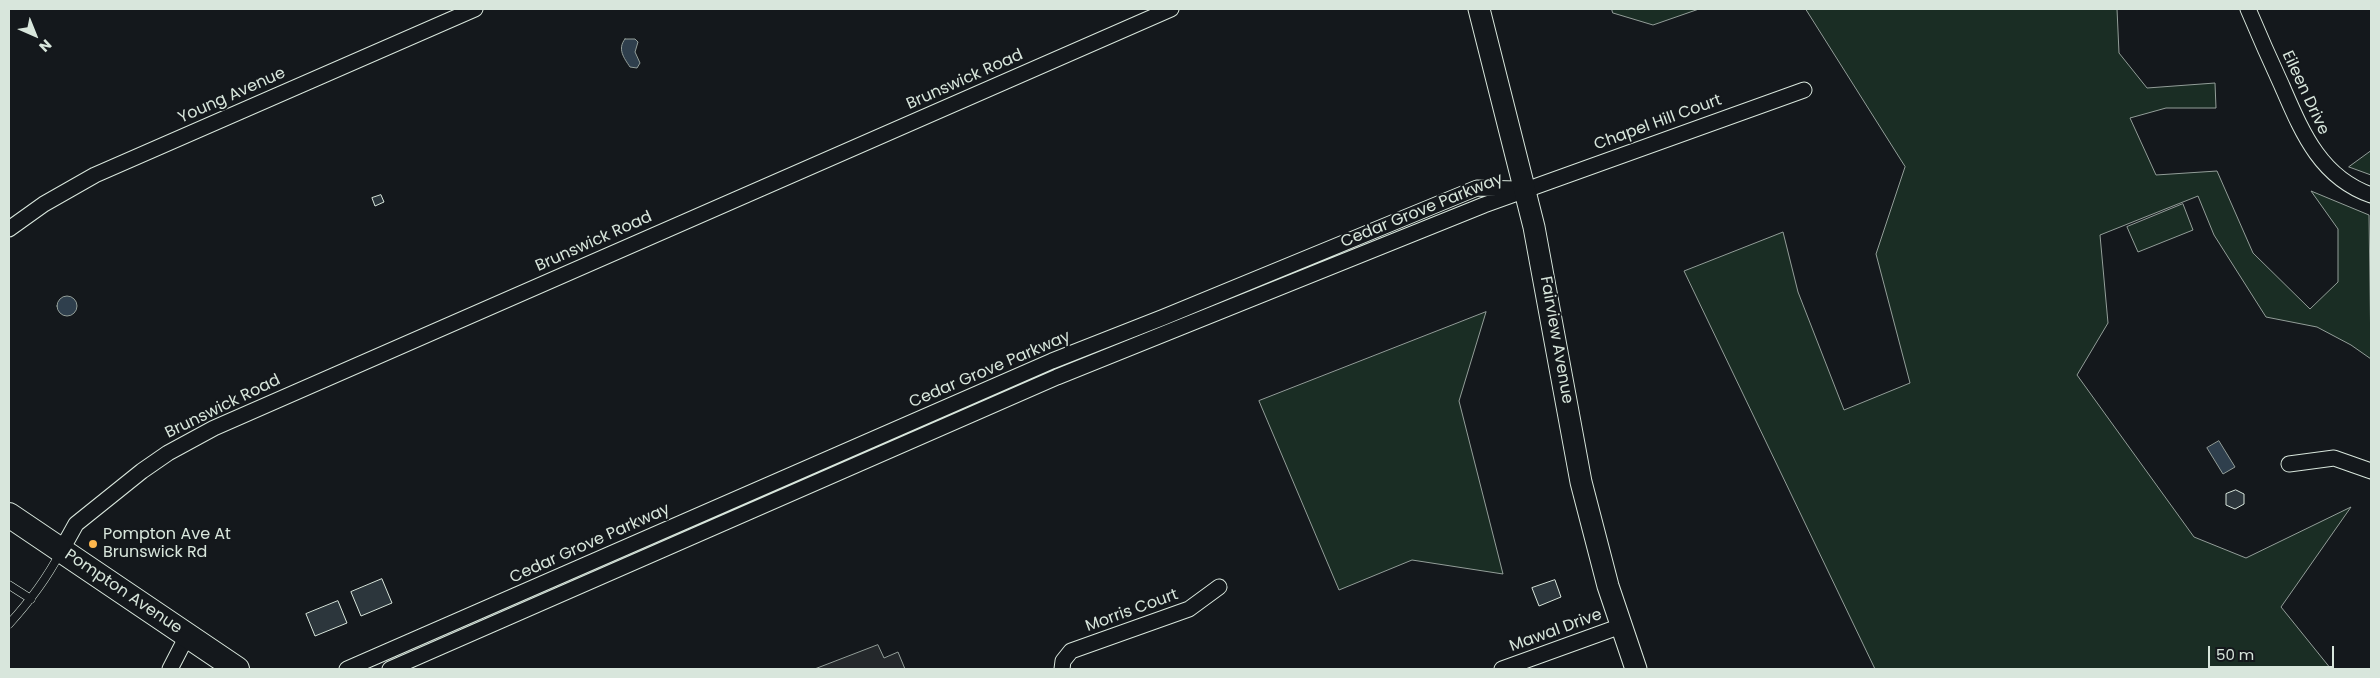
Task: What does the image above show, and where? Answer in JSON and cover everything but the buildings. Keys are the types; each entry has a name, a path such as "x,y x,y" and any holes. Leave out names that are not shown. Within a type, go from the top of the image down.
{"main road":[{"name":"Fairview Avenue","path":"1479,9 1534,227 1594,537 1636,669"},
{"name":"Pompton Avenue","path":"9,515 237,669"}],"street":[{"name":"Young Avenue","path":"9,229 44,204 95,176 475,9"},
{"name":"Brunswick Road","path":"61,551 76,524 149,466 214,428 1171,9"},
{"name":"Eileen Drive","path":"2248,9 2308,144 2322,162 2338,177 2371,195"},
{"name":"Chapel Hill Court","path":"1524,190 1804,90"},
{"name":"Cedar Grove Parkway","path":"347,669 1099,342 1300,262 1477,188 1524,190"},
{"name":"Cedar Grove Parkway","path":"390,669 901,445 1105,358 1524,190"},
{"path":"1300,262 1306,277"},
{"path":"1099,342 1105,358"},
{"path":"895,430 901,445"},
{"path":"2289,464 2334,458 2371,471"},
{"path":"700,515 707,530"},
{"name":"Morris Court","path":"1062,669 1063,661 1071,651 1189,609 1219,587"},
{"path":"495,605 502,620"},
{"name":"Mawal Drive","path":"1502,669 1621,626"},
{"path":"170,669 187,636"}],"lane":[{"path":"9,624 31,599 49,574 61,551"},
{"path":"9,585 31,599"}],"green space":[{"path":"1612,9 1699,9 1653,25 1613,13"},
{"path":"1806,9 2117,9 2119,53 2147,88 2215,83 2216,108 2166,108 2130,118 2156,175 2217,171 2253,253 2310,309 2338,282 2338,229 2311,191 2369,215 2371,359 2351,345 2317,327 2266,317 2214,235 2198,196 2100,235 2108,323 2077,375 2194,537 2246,558 2351,507 2281,607 2331,669 1875,669 1684,271 1783,232 1798,292 1844,410 1910,383 1876,254 1905,167"},
{"path":"2371,151 2371,175 2349,167"},
{"path":"2183,204 2193,230 2138,252 2127,227"},
{"path":"1486,312 1459,401 1503,574 1412,560 1339,590 1259,401"}],"shaded area":[{"path":"878,645 884,658 898,652 905,669 815,669"}],"water":[{"path":"625,39 635,39 638,42 635,52 640,63 637,68 630,67 621,50"},
{"path":"67,296 74,299 77,306 74,313 67,316 60,313 57,306 60,299"},
{"path":"2219,441 2235,467 2223,474 2207,448"}],"place":[{"name":"Pompton Ave At Brunswick Rd","path":"93,544"}]}
